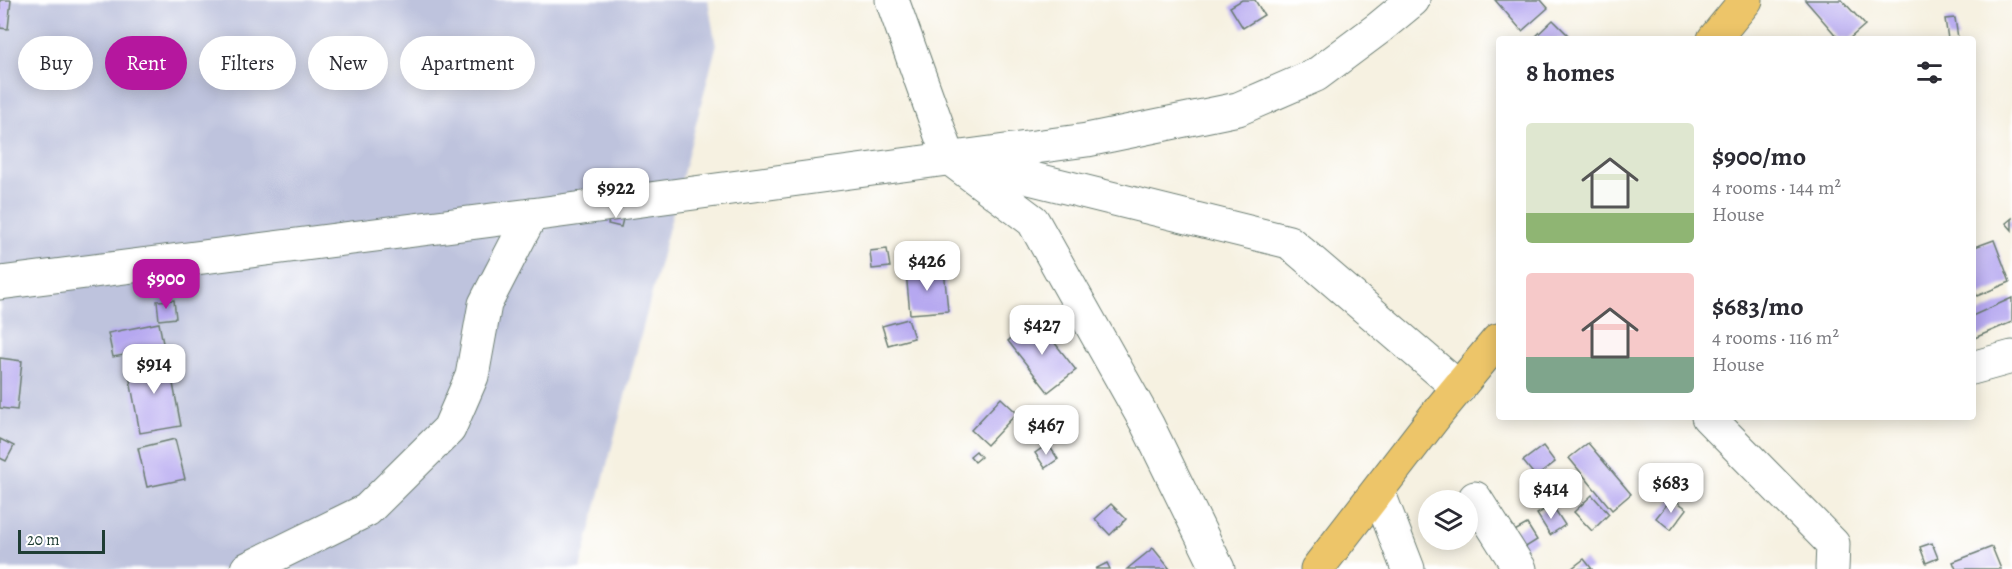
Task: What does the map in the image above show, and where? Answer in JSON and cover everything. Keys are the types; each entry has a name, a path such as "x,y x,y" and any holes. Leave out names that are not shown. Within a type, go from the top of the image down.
{"main road":[{"path":"1716,36 1746,0"},
{"path":"1317,569 1496,342"}],"street":[{"path":"892,0 949,158 1033,221 1147,424 1218,569"},
{"path":"0,283 531,215 1087,140 1238,109 1316,75 1413,0"},
{"path":"949,158 1289,242 1459,388"},
{"path":"247,569 367,510 449,429 472,376 485,304 531,215"},
{"path":"1976,367 2012,357"},
{"path":"1711,420 1833,557 1811,569"},
{"path":"1378,491 1408,569"},
{"path":"1478,503 1520,569"}],"shaded area":[{"path":"0,0 708,0 716,47 580,569 0,569"}],"building":[{"path":"0,0 11,0 8,29 0,28"},
{"path":"1242,0 1255,0 1264,15 1243,28 1230,7"},
{"path":"1495,0 1541,0 1548,8 1522,31"},
{"path":"1805,0 1842,0 1865,25 1852,36 1836,36"},
{"path":"1955,18 1958,36 1948,36 1945,19"},
{"path":"1553,20 1569,36 1536,36"},
{"path":"610,212 624,215 621,227 608,224"},
{"path":"2012,218 2012,230 2006,223"},
{"path":"1994,240 2010,282 1977,296 1976,294 1976,247"},
{"path":"887,249 890,267 872,269 870,251"},
{"path":"944,269 948,311 910,314 906,272"},
{"path":"2012,298 2012,322 1976,337 1976,314"},
{"path":"174,300 176,318 159,320 157,301"},
{"path":"908,319 914,338 888,345 882,326"},
{"path":"1036,319 1076,370 1048,392 1008,341"},
{"path":"159,323 164,348 113,357 108,333"},
{"path":"168,357 181,426 140,433 127,364"},
{"path":"0,358 22,361 17,410 0,408"},
{"path":"1001,398 1017,413 987,445 971,430"},
{"path":"0,439 14,446 6,461 0,458"},
{"path":"175,439 185,479 147,487 138,448"},
{"path":"1588,443 1631,494 1612,510 1569,458"},
{"path":"1048,444 1058,459 1045,468 1035,453"},
{"path":"1543,446 1555,462 1536,477 1523,461"},
{"path":"976,451 981,457 975,462 970,456"},
{"path":"1592,495 1609,514 1592,531 1574,512"},
{"path":"1672,498 1687,509 1671,530 1656,518"},
{"path":"1111,504 1126,519 1110,535 1095,519"},
{"path":"1552,505 1565,525 1550,535 1537,514"},
{"path":"1527,524 1537,540 1521,550 1511,533"},
{"path":"1932,543 1938,558 1926,563 1920,547"},
{"path":"1992,547 2001,569 1956,569 1953,562"},
{"path":"1153,548 1170,569 1127,569"},
{"path":"1584,559 1592,569 1571,569"},
{"path":"1107,563 1110,569 1095,569"}]}
